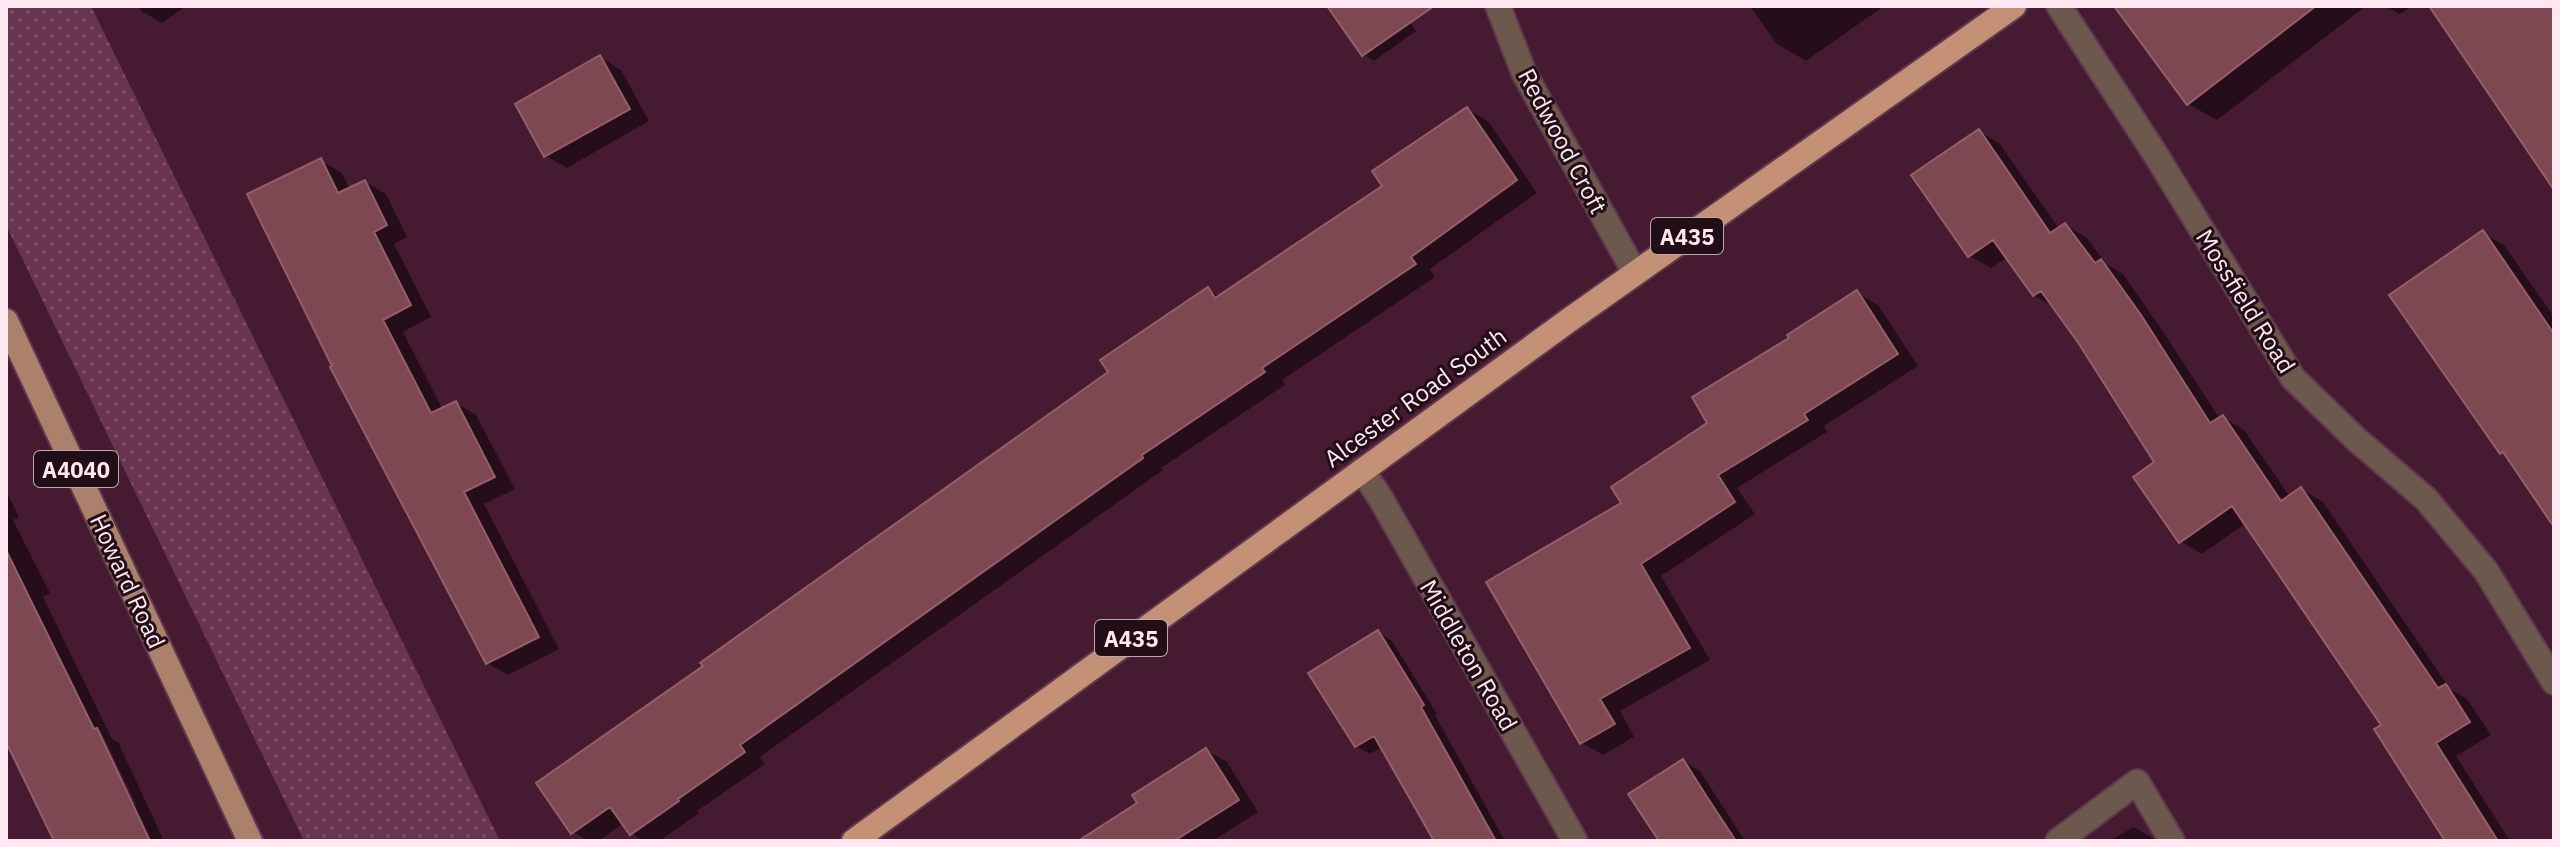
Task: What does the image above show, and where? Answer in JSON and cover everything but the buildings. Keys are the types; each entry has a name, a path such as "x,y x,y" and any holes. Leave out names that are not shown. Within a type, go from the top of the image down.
{"highway":[{"name":"Alcester Road South","path":"854,841 1635,273 2014,6"}],"main road":[{"name":"Howard Road","path":"6,321 250,841"}],"street":[{"name":"Redwood Croft","path":"1498,6 1524,73 1635,273"},
{"name":"Mossfield Road","path":"2059,6 2154,152 2293,378 2356,439 2426,499 2486,571 2554,682"},
{"name":"Middleton Road","path":"1362,470 1575,841"},
{"path":"2058,841 2137,782 2172,841"}],"shaded area":[{"path":"6,6 91,6 500,841 304,841 6,225"}]}
